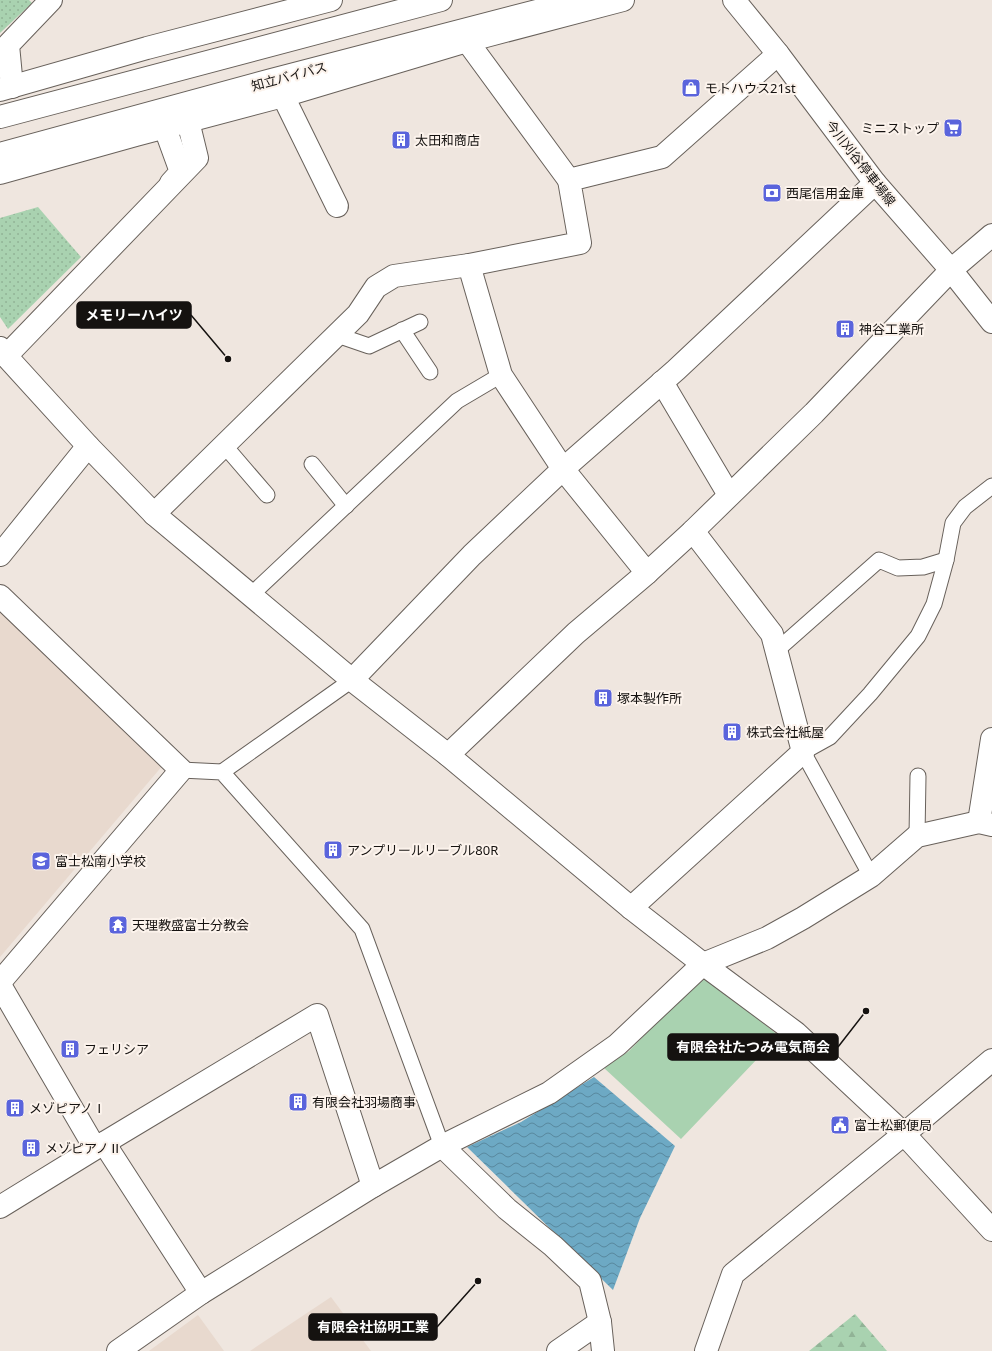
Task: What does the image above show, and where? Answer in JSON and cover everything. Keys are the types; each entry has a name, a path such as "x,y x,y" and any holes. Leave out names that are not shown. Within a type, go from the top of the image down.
{"main road":[{"path":"51,0 8,45 6,89 147,48 331,0"},
{"path":"0,117 441,0"},
{"name":"知立バイパス","path":"0,154 264,82 579,0"},
{"path":"0,173 283,96 468,40 623,0"},
{"name":"今川刈谷停車場線","path":"734,0 778,54 875,183 951,270 992,322"},
{"path":"154,514 358,314 376,287 394,276 469,265 580,243 569,180 468,40"},
{"path":"569,180 662,157 778,54"},
{"path":"283,96 338,206"},
{"path":"6,352 197,158 188,121"},
{"path":"6,352 181,172 165,128"},
{"path":"352,680 472,555 563,469 688,359 875,183"},
{"path":"448,755 576,633 647,573 692,531 814,413 951,270 992,235"},
{"path":"469,265 502,375 563,469 647,573"},
{"path":"6,352 88,446 154,514 352,680 448,755 631,908 796,1033 904,1134 992,1230"},
{"path":"662,382 729,495"},
{"path":"0,555 88,446"},
{"path":"631,908 803,752 772,634 692,531"},
{"path":"0,596 181,770 0,982"},
{"path":"118,1351 201,1293 373,1186 442,1146 548,1093 617,1045 703,964 767,938 803,918 871,876 917,836 986,824 992,739"},
{"path":"0,985 100,1146 201,1293"},
{"path":"0,1207 317,1015 373,1186"},
{"path":"706,1351 733,1274 992,1060"},
{"path":"442,1146 507,1209 553,1246 590,1281 600,1322 603,1351"},
{"path":"558,1351 600,1322"}],"lane":[{"path":"337,335 369,346 420,322"},
{"path":"402,330 430,372"},
{"path":"251,595 457,401 502,375"},
{"path":"224,445 267,495"},
{"path":"312,464 346,506"},
{"path":"871,876 803,752 830,737 870,694 918,636 934,604 946,560 953,523 965,506 992,486"},
{"path":"776,651 879,560 898,568 923,567 946,560"},
{"path":"181,770 222,772 352,680"},
{"path":"222,772 362,929 442,1146"},
{"path":"917,836 918,776"}],"shaded area":[{"name":"富士松南小学校","path":"0,608 163,765 0,957"},
{"path":"331,1297 371,1351 250,1351"},
{"path":"198,1315 224,1351 149,1351"}],"green space":[{"path":"0,0 29,0 32,3 0,33"},
{"path":"38,207 81,257 8,329 0,317 0,218"},
{"path":"703,975 779,1036 681,1139 604,1068 629,1051"},
{"path":"855,1314 887,1351 809,1351"}],"water":[{"path":"594,1077 675,1146 640,1218 613,1290 467,1147 521,1122"}],"place":[{"name":"モトハウス21st","path":"691,88"},
{"name":"ミニストップ","path":"953,128"},
{"name":"太田和商店","path":"401,140"},
{"name":"西尾信用金庫","path":"772,193"},
{"name":"神谷工業所","path":"845,329"},
{"name":"メモリーハイツ","path":"228,359"},
{"name":"塚本製作所","path":"603,698"},
{"name":"株式会社紙屋","path":"732,732"},
{"name":"アンプリールリーブル80R","path":"333,850"},
{"name":"富士松南小学校","path":"41,861"},
{"name":"天理教盛富士分教会","path":"118,925"},
{"name":"有限会社たつみ電気商会","path":"866,1011"},
{"name":"フェリシア","path":"70,1049"},
{"name":"有限会社羽場商事","path":"298,1102"},
{"name":"メゾピアノⅠ","path":"15,1108"},
{"name":"富士松郵便局","path":"840,1125"},
{"name":"メゾピアノⅡ","path":"31,1148"},
{"name":"有限会社協明工業","path":"478,1281"}]}
